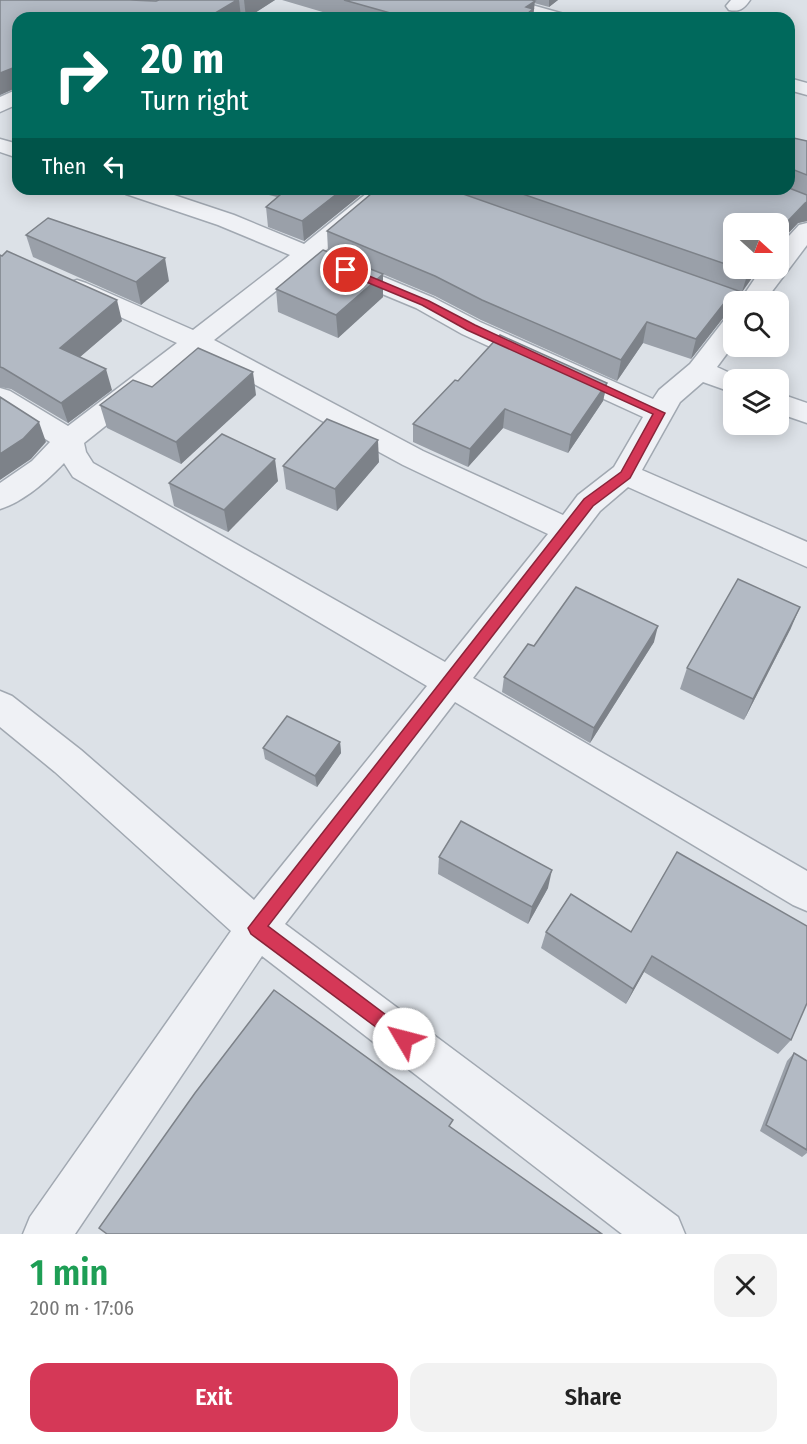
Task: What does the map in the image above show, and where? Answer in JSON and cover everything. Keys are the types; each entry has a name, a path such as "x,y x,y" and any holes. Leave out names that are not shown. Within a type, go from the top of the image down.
{"street":[{"path":"494,0 536,12"},
{"path":"152,195 226,220 425,303 482,333 660,413"},
{"path":"0,498 42,468 69,440 379,195"},
{"path":"789,252 807,231"},
{"path":"789,268 807,272"},
{"path":"50,276 195,341 413,458 568,530"},
{"path":"47,1234 257,928 589,502 626,474 669,396 700,370 723,325"},
{"path":"700,370 723,379"},
{"path":"0,397 69,440 72,453 83,471 450,682 807,892"},
{"path":"789,407 807,414"},
{"path":"626,474 807,555"},
{"path":"0,706 69,761 257,928 661,1234"}],"building":[{"path":"0,0 237,0 217,12 12,12 12,68 0,73"},
{"path":"344,0 535,1 526,7 533,9 529,12 387,12"},
{"path":"795,138 807,141 807,175 795,170"},
{"path":"795,190 807,195 805,203 789,220 789,213 723,213 723,263 525,195 795,195"},
{"path":"280,195 335,195 302,221 266,207"},
{"path":"370,195 466,195 739,291 723,291 723,305 696,339 647,322 621,360 482,300 435,276 327,231"},
{"path":"48,218 165,258 136,282 26,235"},
{"path":"323,250 383,274 336,315 276,289"},
{"path":"7,251 117,300 60,348 106,369 61,403 0,367 0,255 2,256"},
{"path":"500,335 607,383 571,435 505,409 470,449 413,424 455,380 458,381"},
{"path":"198,348 253,372 176,442 100,405 133,380 152,387"},
{"path":"0,397 39,422 23,439 0,454"},
{"path":"327,419 378,440 335,489 283,466"},
{"path":"222,434 275,459 224,510 169,483"},
{"path":"738,579 800,607 753,699 687,668"},
{"path":"576,587 658,626 594,728 504,677 528,644 534,646"},
{"path":"287,716 340,742 315,776 263,748"},
{"path":"461,821 552,870 532,907 439,857"},
{"path":"677,852 807,926 807,1003 791,1040 652,956 633,989 546,932 571,894 631,932"},
{"path":"274,990 453,1120 449,1126 602,1234 107,1234 99,1228 195,1093"},
{"path":"794,1053 807,1061 807,1150 766,1125"}],"route":[{"path":"346,270 425,303 471,328 660,413 626,474 589,502 257,928 404,1039"}]}
